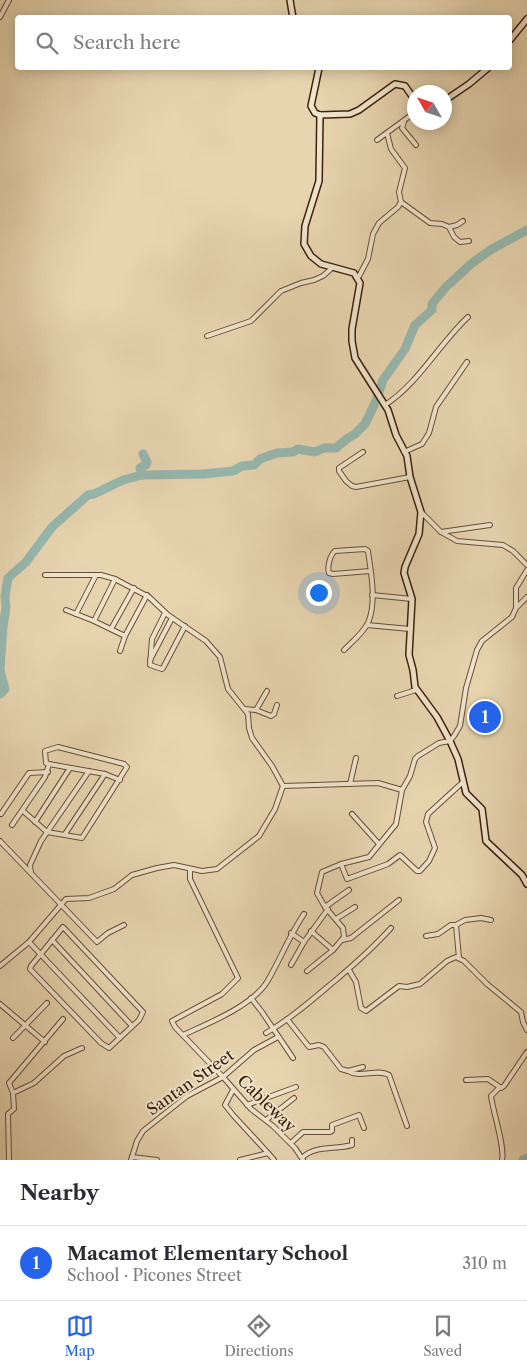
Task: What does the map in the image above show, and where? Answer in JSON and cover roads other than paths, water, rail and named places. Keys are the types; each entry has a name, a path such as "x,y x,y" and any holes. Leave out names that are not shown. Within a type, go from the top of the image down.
{"street":[{"path":"0,17 9,0"},
{"path":"290,0 292,15"},
{"path":"512,38 527,19"},
{"path":"319,70 311,106 320,115 350,114 359,110 395,84 405,86 407,89"},
{"path":"452,95 486,70"},
{"path":"320,115 319,181 305,226 304,244 311,256 321,264 354,274 358,278 360,283 352,329 355,358 384,403 404,452 421,512 419,534 405,566 404,573 412,599 409,655 416,690 438,717 450,741 458,759 466,793 482,809 486,841 522,875 527,884"},
{"path":"377,140 407,118"},
{"path":"404,120 402,128 416,145"},
{"path":"387,133 391,149 405,168 399,192 401,202 430,224 442,224 449,227 463,221"},
{"path":"358,278 368,259 373,234 379,223 398,207 401,202"},
{"path":"449,227 460,242 470,241"},
{"path":"207,336 251,321 281,291 314,280 334,267"},
{"path":"384,403 397,397 409,385 450,334 468,317"},
{"path":"404,452 422,444 429,433 436,407 467,362"},
{"path":"363,452 340,468 339,471 352,486 356,487 410,477"},
{"path":"421,512 441,532 457,541 503,546 513,551 527,565"},
{"path":"441,532 490,525"},
{"path":"344,650 367,625 371,612 372,595 370,571 368,551 365,549 335,551 332,555 328,570 330,573 370,571"},
{"path":"516,608 516,588 527,570"},
{"path":"0,966 29,942 66,899 89,898 114,889 132,875 174,865 202,871 218,869 259,836 275,809 283,786 272,766 256,746 252,738 245,709 228,689 220,657 206,641 165,613 147,595 115,579 96,575 45,575"},
{"path":"76,614 96,575"},
{"path":"94,620 115,579"},
{"path":"112,629 134,588"},
{"path":"120,651 125,636 147,595"},
{"path":"372,595 412,599"},
{"path":"307,972 333,950 344,937 343,928 326,908 317,893 322,872 341,864 369,857 396,824 402,790 418,756 439,743 450,741 459,728 466,688 477,650 482,641 512,617 516,608 527,597"},
{"path":"66,610 94,620 125,636"},
{"path":"149,663 152,639 165,613"},
{"path":"149,663 172,618"},
{"path":"367,625 410,629"},
{"path":"149,663 162,670 185,626"},
{"path":"397,696 416,690"},
{"path":"256,710 267,691"},
{"path":"245,709 256,710 271,716 274,714 277,705"},
{"path":"23,811 47,832 82,838 120,780 127,767 124,764 58,747 45,751 46,763 105,774 120,780"},
{"path":"350,784 356,758"},
{"path":"12,825 48,772 49,764"},
{"path":"35,822 70,768"},
{"path":"32,874 30,865 34,853 89,771"},
{"path":"1,814 29,773 48,772"},
{"path":"65,834 105,774"},
{"path":"341,864 347,879 388,864 400,855 420,871 429,862 436,848 426,822 428,814 463,782"},
{"path":"283,786 378,784 402,790"},
{"path":"352,814 379,844"},
{"path":"0,841 97,942 108,933 124,925"},
{"name":"Cableway","path":"190,869 190,879 238,978 222,994 172,1022 247,1105 291,1143 303,1159"},
{"path":"291,965 326,908 349,890"},
{"path":"342,940 351,938 399,900"},
{"path":"336,919 355,907"},
{"path":"183,1035 226,1015 251,998 267,982 291,933 304,914"},
{"path":"426,936 438,934 451,925 456,925 473,918 491,920"},
{"path":"456,925 459,958"},
{"path":"64,928 138,1006 143,1014 109,1048 104,1046 30,969 30,966 40,954 64,928"},
{"path":"266,1033 349,970 376,946 391,928"},
{"path":"311,932 333,950"},
{"path":"291,933 304,942"},
{"path":"52,940 132,1026"},
{"path":"29,942 120,1038"},
{"path":"349,970 356,982 361,1008 366,1011 399,986 407,987 420,984 447,961 456,957 459,958 521,1012 527,1030"},
{"path":"251,998 293,1058"},
{"path":"13,1038 47,1003"},
{"path":"0,1004 45,1042"},
{"path":"287,1018 309,1047 319,1045 324,1047 340,1069 360,1075 381,1072 389,1075 407,1126"},
{"path":"9,1160 8,1114 14,1109 14,1093 9,1083 63,1020"},
{"name":"Santan Street","path":"132,1159 137,1141 143,1131 187,1096 223,1077 254,1050 278,1037"},
{"path":"14,1093 34,1083 64,1056 82,1048"},
{"path":"502,1160 503,1154 491,1096 498,1088 504,1086 527,1052"},
{"path":"348,1071 363,1067"},
{"path":"466,1080 488,1079 498,1088"},
{"path":"247,1105 296,1087"},
{"path":"233,1090 226,1104 232,1115 274,1160"},
{"path":"266,1120 294,1098"},
{"path":"291,1143 303,1132 330,1132 332,1131 332,1125 354,1116 359,1115 364,1128"},
{"path":"303,1159 307,1153 316,1150 336,1149 352,1145 352,1140"},
{"path":"240,1160 268,1153"},
{"path":"132,1159 157,1160"}],"waterway":[{"path":"142,475 203,474 233,471 242,466 254,465 260,459 277,453 293,452 298,449 315,452 324,448 336,448 365,424 383,380 405,349 415,325 432,310 432,304 445,288 472,263 492,249 527,230"},
{"path":"0,669 8,578 26,562 52,527 88,495 123,480 142,475 140,468 146,465 147,462 143,454"},
{"path":"0,671 5,689 0,694"},
{"path":"523,1160 527,1158"}],"place":[{"name":"Macamot Elementary School","path":"485,717"}]}
